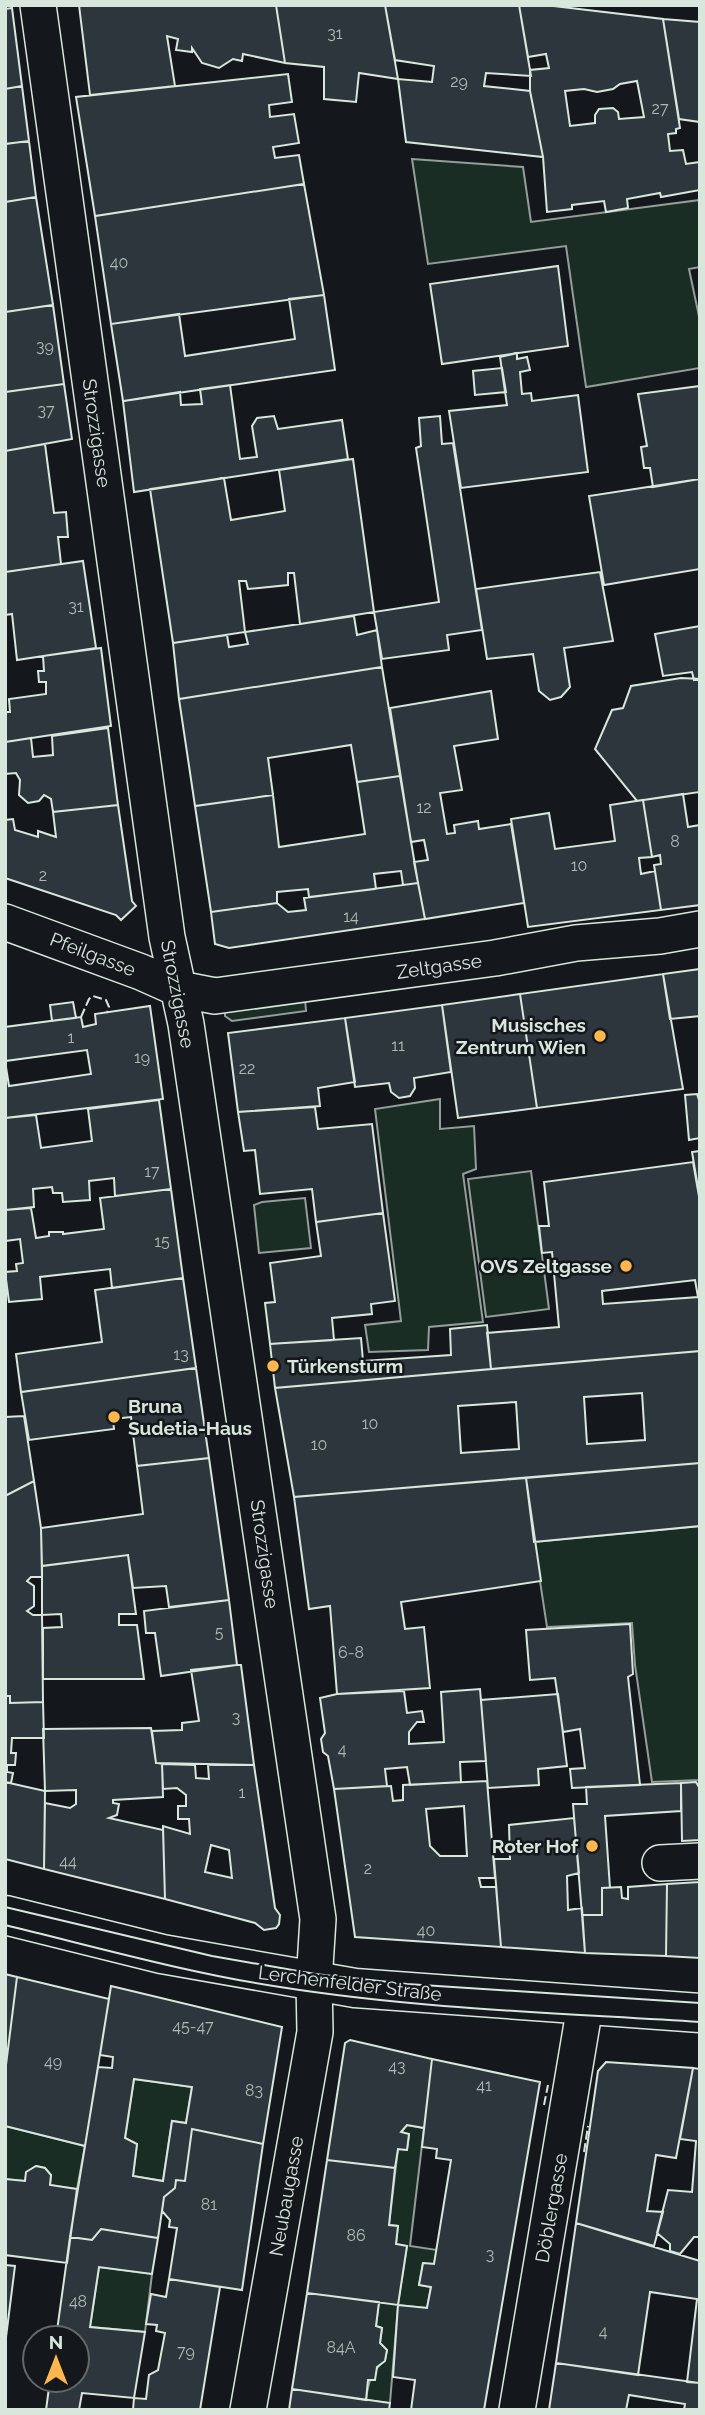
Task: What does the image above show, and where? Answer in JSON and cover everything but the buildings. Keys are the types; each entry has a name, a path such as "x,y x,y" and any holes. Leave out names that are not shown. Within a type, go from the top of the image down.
{"main road":[{"name":"Lerchenfelder Straße","path":"5,1915 162,1954 314,1982 369,1989 700,2013"}],"street":[{"name":"Strozzigasse","path":"38,5 167,937 186,1024 318,1919 314,1982"},
{"name":"Pfeilgasse","path":"5,922 116,962 179,989"},
{"name":"Zeltgasse","path":"179,989 215,996 495,958 576,943 660,936 700,929"},
{"path":"660,1863 700,1861"},
{"name":"Neubaugasse","path":"248,2410 315,2032 314,1982"},
{"name":"Döblergasse","path":"517,2410 585,2006"}],"green space":[{"path":"412,159 523,167 531,222 700,200 700,267 689,269 700,321 700,368 586,387 566,246 428,264"},
{"path":"305,999 306,1011 232,1021 225,1016 225,1011"},
{"path":"440,1099 440,1129 474,1126 476,1169 463,1174 483,1322 429,1327 428,1350 369,1352 365,1325 401,1321 375,1109"},
{"path":"531,1171 549,1309 486,1317 468,1179"},
{"path":"305,1198 311,1248 259,1253 254,1205"},
{"path":"700,1526 700,1780 652,1782 635,1665 632,1623 547,1627 534,1542"},
{"path":"134,2079 192,2087 186,2123 172,2121 163,2181 133,2176 137,2144 125,2138"},
{"path":"407,2125 424,2128 410,2246 437,2250 434,2264 423,2263 419,2285 431,2287 427,2308 398,2305 390,2403 366,2400 371,2378 385,2360 387,2350 380,2343 382,2328 376,2326 379,2302 398,2304 407,2246 396,2244 398,2226 389,2225 398,2149 407,2150 409,2135 401,2132"},
{"path":"5,2126 85,2146 77,2189 50,2185 51,2175 45,2168 36,2166 27,2172 25,2181 5,2179"},
{"path":"99,2267 152,2274 145,2332 91,2327"}],"tram line":[{"path":"5,1907 212,1956 315,1974 407,1984 700,2003"},
{"path":"5,1925 142,1959 280,1987 490,2009 700,2022"}],"fence":[{"path":"81,1017 93,996 106,1000 109,1007 107,1013"},
{"path":"544,2105 548,2085"},
{"path":"584,2152 588,2126"}],"place":[{"name":"Musisches Zentrum Wien","path":"600,1036"},
{"name":"OVS Zeltgasse","path":"626,1266"},
{"name":"Türkensturm","path":"273,1366"},
{"name":"Bruna Sudetia-Haus","path":"114,1417"},
{"name":"Roter Hof","path":"592,1846"}]}
